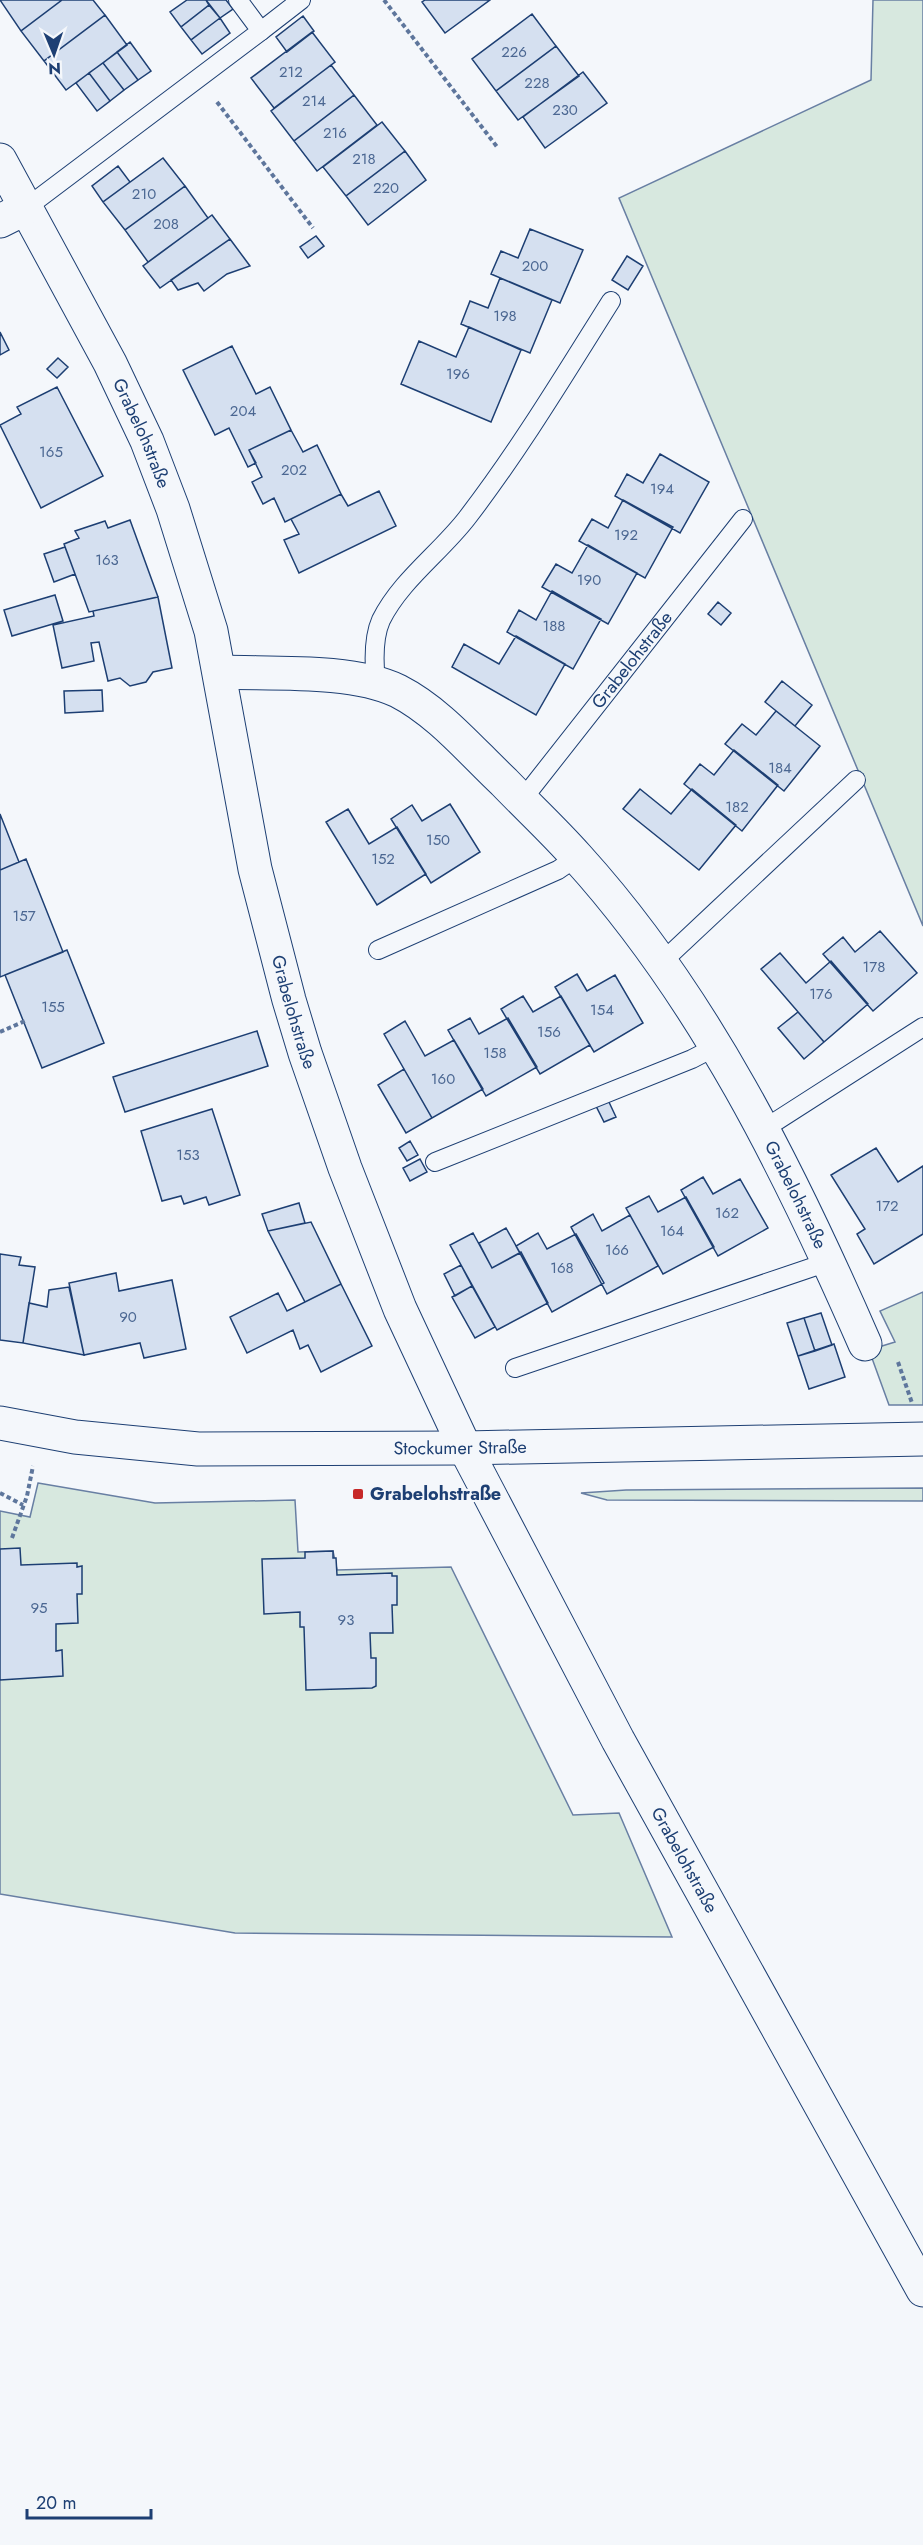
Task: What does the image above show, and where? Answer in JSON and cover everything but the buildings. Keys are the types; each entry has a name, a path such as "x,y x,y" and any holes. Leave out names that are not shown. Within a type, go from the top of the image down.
{"street":[{"name":"Grabelohstraße","path":"0,160 13,214 110,363 147,441 192,566 221,672 255,869 304,1053 400,1309 465,1448 618,1740 923,2290"},
{"name":"Grabelohstraße","path":"221,672 346,678 376,683 415,701 450,730 577,856 661,963 764,1129 865,1344"},
{"name":"Stockumer Straße","path":"0,1423 85,1438 198,1449 465,1448 923,1439"}],"lane":[{"path":"238,0 261,31"},
{"path":"13,214 301,0"},
{"path":"376,683 374,667 381,621 420,567 465,521 521,443 611,301"},
{"name":"Grabelohstraße","path":"522,800 743,519"},
{"path":"661,963 856,780"},
{"path":"378,950 558,870 577,856"},
{"name":"Grabelohstraße","path":"764,1129 923,1027"},
{"path":"435,1162 692,1059 715,1047"},
{"name":"Grabelohstraße","path":"515,1368 828,1262"}],"path":[{"path":"384,0 498,148"},
{"path":"199,77 313,228"},
{"path":"0,1032 25,1022"},
{"path":"12,1538 32,1479"},
{"path":"0,1493 24,1505"}],"shaded area":[{"path":"873,0 923,0 923,926 619,198 871,80"},
{"path":"923,1292 923,1405 889,1405 869,1350 895,1342 880,1311"},
{"path":"38,1483 155,1503 295,1500 298,1552 333,1551 337,1570 451,1567 573,1815 619,1813 672,1937 235,1933 0,1894 0,1511 30,1517"},
{"path":"923,1488 923,1501 607,1500 581,1493 626,1490"}],"place":[{"name":"Grabelohstraße","path":"358,1494"}]}
